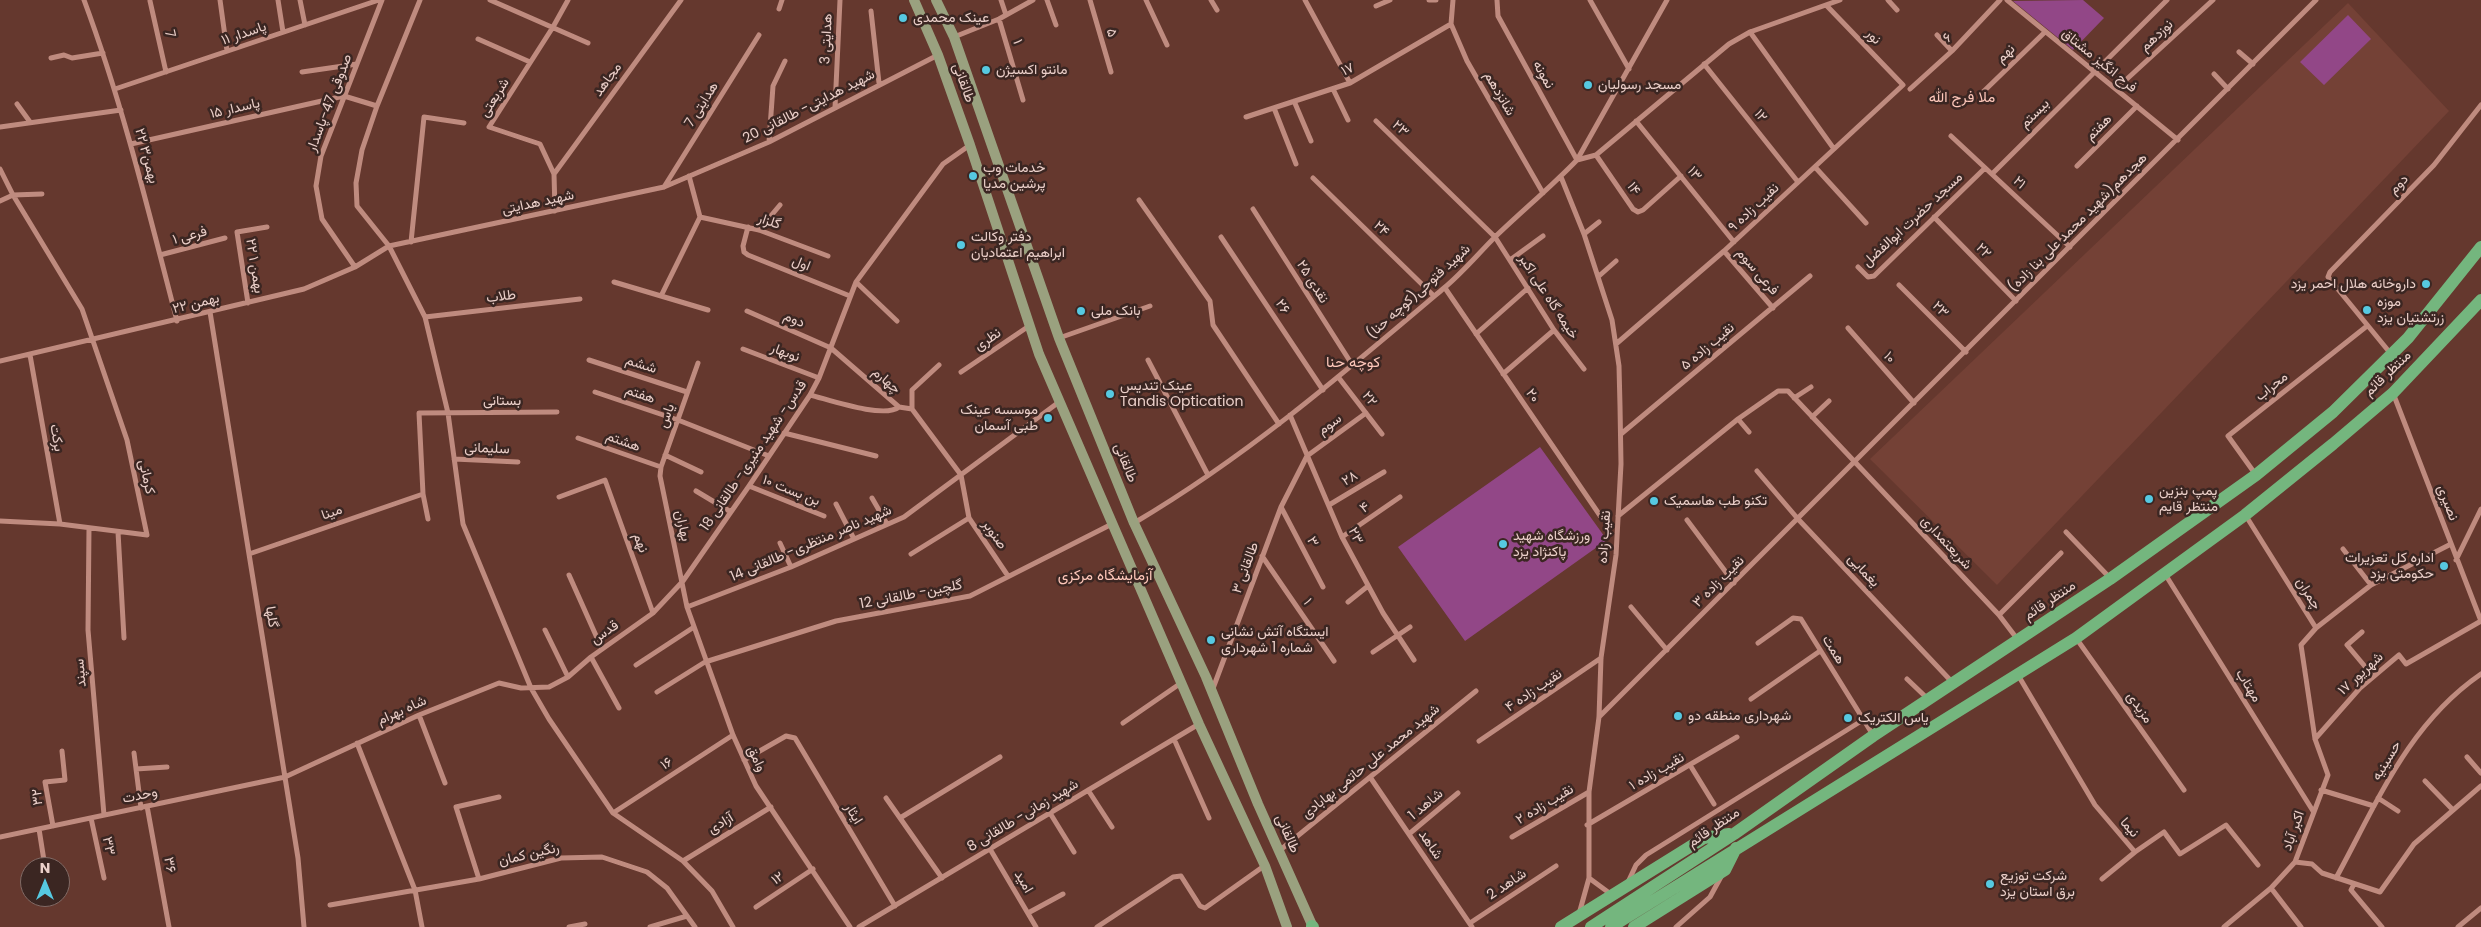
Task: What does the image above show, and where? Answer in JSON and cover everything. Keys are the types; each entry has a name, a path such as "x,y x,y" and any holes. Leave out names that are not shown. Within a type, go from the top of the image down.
{"main road":[{"name":"طالقانی","path":"914,0 938,55 970,145 1028,326 1181,683 1265,866 1287,927"},
{"name":"طالقانی","path":"936,0 954,37 1059,338 1134,523 1212,691 1313,927"},
{"name":"منتظر قائم","path":"1590,927 1734,834 1873,736 2110,579 2256,475 2333,412 2408,338 2481,247"},
{"name":"منتظر قائم","path":"1611,927 1737,847 2018,675 2076,638 2165,574 2245,515 2393,393 2481,300"},
{"path":"1560,927 1704,838 1734,834"},
{"path":"1634,927 1725,870 1737,847"}],"street":[{"name":"۲۲ بهمن۳","path":"84,0 103,52 131,144 177,321"},
{"path":"220,0 227,51"},
{"path":"278,0 283,32"},
{"path":"300,0 306,25"},
{"name":"پاسدار ۱۱","path":"115,89 380,0"},
{"name":"صدوقی 47-پاسدار","path":"355,267 322,219 316,186 321,156 380,0"},
{"path":"420,0 377,106 362,150 356,183 357,206 389,246 426,317 448,413 463,524 531,688 549,719 613,812 683,861 712,891 733,927"},
{"path":"490,0 588,43"},
{"name":"شریعتی","path":"555,211 554,174 540,144 489,127 553,27 568,0"},
{"name":"مجاهد","path":"554,174 681,0"},
{"path":"779,9 782,0"},
{"name":"هدایتی 3","path":"835,108 840,0"},
{"path":"1001,0 1006,15"},
{"path":"954,37 999,19 1033,0"},
{"path":"1046,0 1056,25"},
{"name":"۵","path":"1090,0 1111,72"},
{"path":"1146,0 1167,45"},
{"path":"1211,0 1217,10"},
{"path":"1305,0 1350,83"},
{"path":"1376,6 1390,0"},
{"path":"1429,0 1436,0"},
{"name":"شانزدهم","path":"1453,0 1451,24 1467,61 1543,193"},
{"name":"نمونه","path":"1497,0 1498,16 1577,160"},
{"path":"1590,0 1629,69"},
{"name":"(کوچه حنا)شهید فتوحی","path":"1134,523 1208,475 1339,378 1445,288 1496,237 1561,177 1577,160 1667,0"},
{"path":"1577,160 1596,155 1725,47 1750,32 1840,0"},
{"path":"1888,0 1897,10"},
{"name":"۶","path":"1910,89 1952,51 2000,0"},
{"name":"فرح انگیز مشتاق","path":"2007,0 2178,140"},
{"name":"بیستم","path":"1992,174 2093,71 2167,0"},
{"name":"نوزدهم","path":"2116,89 2213,0"},
{"name":"هجدهم(شهید محمد علی بنا زاده)","path":"1856,462 2316,0"},
{"name":"7","path":"150,1 166,72"},
{"name":"نور","path":"1827,6 1903,85"},
{"path":"871,11 879,83"},
{"name":"۱","path":"999,19 1023,100"},
{"name":"۱۷","path":"1246,116 1350,83 1451,24"},
{"path":"1750,32 1834,149"},
{"name":"نهم","path":"1983,92 2045,32"},
{"name":"هدایتی 7","path":"664,187 759,35"},
{"path":"1937,35 1952,51"},
{"path":"478,39 530,62"},
{"path":"51,58 64,55 72,58 103,52"},
{"path":"2239,52 2253,64"},
{"name":"شهید هدایتی- طالقانی 20","path":"689,176 769,142 879,83 938,55"},
{"path":"769,142 773,86 785,61"},
{"path":"302,72 357,64"},
{"name":"۱۲","path":"1704,64 1798,182"},
{"path":"2214,74 2228,89"},
{"name":"نقیب زاده ۹","path":"1616,344 1734,242 1903,85"},
{"path":"1334,88 1348,120"},
{"name":"پاسدار ۱۵","path":"131,144 344,96 353,97 377,106"},
{"path":"1294,102 1311,140"},
{"path":"17,104 30,122"},
{"name":"دوم","path":"2366,326 2328,277 2330,272 2434,166 2481,105"},
{"name":"هفتم","path":"2077,166 2137,106"},
{"path":"1274,108 1296,164"},
{"path":"0,127 120,110"},
{"path":"411,242 424,117 464,123"},
{"name":"۲۳","path":"1376,121 1496,237"},
{"name":"۱۳","path":"1636,121 1734,242"},
{"name":"۲۱","path":"1951,136 2070,247"},
{"name":"قدس- شهید منیری- طالقانی 18","path":"683,580 750,486 810,395 819,378 856,282 942,164 970,145"},
{"name":"۱۴","path":"1596,155 1632,209 1638,212 1643,210 1681,176"},
{"path":"1815,167 1866,224"},
{"name":"مسجد حضرت ابوالفضل","path":"1858,267 1871,278 1984,168"},
{"path":"0,169 13,195 82,309 93,340"},
{"path":"661,296 700,217 689,176"},
{"name":"شهید هدایتی","path":"389,246 664,187 689,176"},
{"name":"نقیب زاده","path":"1561,177 1599,276 1616,344 1621,434 1616,555 1601,658 1599,718 1589,792 1587,825 1589,878 1579,916"},
{"name":"۲۴","path":"1313,178 1434,296"},
{"path":"0,201 13,195 42,194"},
{"path":"1139,200 1210,301 1213,325 1279,424"},
{"path":"760,230 780,205"},
{"name":"۲۵ نقدی","path":"1253,209 1353,366"},
{"name":"گلزار","path":"700,217 760,230 828,256"},
{"name":"۲۲","path":"1934,217 2016,301"},
{"path":"1584,234 1600,222"},
{"name":"۲۲ بهمن ۱","path":"248,303 237,232 267,227"},
{"name":"اول","path":"748,227 743,246 744,252 850,296"},
{"path":"1510,260 1543,236"},
{"name":"۲۶","path":"1222,237 1323,390"},
{"name":"خیمه گاه علی اکبر","path":"1496,237 1554,330 1584,369"},
{"name":"فرعی ۱","path":"160,255 225,238"},
{"name":"۲۲ بهمن","path":"0,361 177,321 304,289 355,267 389,246"},
{"name":"فرعی سوم","path":"1724,251 1773,308"},
{"path":"1599,276 1616,261"},
{"name":"نقیب زاده ۵","path":"1621,434 1810,276"},
{"path":"614,282 708,310"},
{"path":"856,282 897,321"},
{"name":"۲۳","path":"1898,285 1966,352"},
{"name":"۲۰","path":"1445,288 1601,517"},
{"path":"1476,334 1528,288"},
{"name":"طلاب","path":"426,317 580,299"},
{"path":"1059,338 1150,306"},
{"name":"گلها","path":"210,312 298,858 304,927"},
{"name":"دوم","path":"747,312 831,348"},
{"name":"نظری","path":"961,372 1028,326"},
{"path":"2366,326 2391,354"},
{"name":"محراب","path":"2256,475 2228,436 2366,326"},
{"name":"۱۰","path":"1848,328 1914,403"},
{"path":"1503,374 1554,330"},
{"name":"کرمانی","path":"0,521 60,524 148,535 127,440 93,340"},
{"name":"چهارم","path":"831,348 900,407 912,409"},
{"name":"نوبهار","path":"743,349 819,378"},
{"name":"برکت","path":"30,355 60,524"},
{"name":"ششم","path":"588,360 687,392"},
{"path":"1148,360 1208,475"},
{"name":"یاس","path":"660,476 665,455 698,364"},
{"path":"939,365 912,390 912,409 961,475"},
{"name":"۲۲","path":"1339,378 1382,434"},
{"path":"1618,516 1738,419 1782,389 1788,391 1794,398 1811,387"},
{"name":"هفتم","path":"595,392 678,420 769,456"},
{"name":"نصیری","path":"2393,393 2481,621"},
{"path":"810,395 878,411 894,412 900,407"},
{"name":"شریعتمداری","path":"1794,398 1999,615 2018,641"},
{"path":"1812,417 1830,401"},
{"name":"شهید ناصر منتظری- طالقانی 14","path":"687,607 791,568 904,517 1059,402"},
{"name":"بستانی","path":"448,413 557,412"},
{"path":"428,518 423,494 419,413 448,413"},
{"name":"سوم","path":"1306,456 1366,413"},
{"name":"۲۳","path":"1290,415 1342,537 1368,586 1414,660"},
{"path":"1738,419 1749,432"},
{"path":"784,433 876,456"},
{"name":"هشتم","path":"578,438 661,467"},
{"path":"665,455 701,472"},
{"name":"طالقانی ۳","path":"1212,691 1281,508 1306,456"},
{"name":"سلیمانی","path":"454,459 518,462"},
{"name":"نقیب زاده ۳","path":"1599,718 1856,462"},
{"name":"یغمایی","path":"1757,471 1798,519 1954,684"},
{"name":"۲۸","path":"1329,505 1384,472"},
{"name":"صنوبر","path":"961,475 969,518 1008,576"},
{"name":"بهاران","path":"660,476 683,580"},
{"name":"نهم","path":"559,497 605,480 653,613"},
{"name":"بن بست ۱۰","path":"750,486 824,516"},
{"path":"696,490 731,512"},
{"name":"مینا","path":"249,554 423,494"},
{"name":"۴","path":"1342,537 1400,497"},
{"path":"872,498 887,524"},
{"path":"836,504 854,540"},
{"name":"۳","path":"1281,508 1323,587"},
{"path":"2456,560 2480,516 2481,509"},
{"name":"چمران","path":"2245,515 2316,628 2301,645 2315,739 2328,775"},
{"path":"911,554 969,518"},
{"path":"1687,520 1734,583"},
{"name":"گلچین- طالقانی 12","path":"657,692 705,662 836,621 970,596 1112,524"},
{"name":"سپند","path":"89,528 88,630 104,815"},
{"path":"118,532 124,638"},
{"path":"2066,532 2110,579"},
{"path":"780,544 791,568"},
{"path":"2316,628 2371,585 2451,544"},
{"path":"2343,549 2371,585"},
{"path":"1999,615 2061,553"},
{"name":"۱","path":"1262,556 1334,661"},
{"name":"مهتاب","path":"2165,574 2313,811"},
{"path":"568,575 602,649"},
{"name":"قدس","path":"531,688 549,688 568,677 590,657 653,613 683,580"},
{"name":"وامق","path":"683,580 687,607 705,662 733,735 756,786 850,927"},
{"path":"1348,602 1368,586"},
{"path":"1631,607 1667,650"},
{"name":"همت","path":"1758,643 1793,618 1798,617 1801,619 1873,736"},
{"name":"۱۷ شهریور","path":"2315,739 2360,688 2399,655 2406,664 2481,621"},
{"path":"636,665 694,627"},
{"path":"1373,652 1410,627"},
{"path":"546,630 568,677"},
{"path":"2362,632 2347,644 2373,676"},
{"name":"مزیدی","path":"2076,638 2184,790"},
{"path":"1751,699 1820,651"},
{"path":"590,657 619,708"},
{"name":"نقیب زاده ۴","path":"1479,742 1601,658"},
{"name":"حسینیه","path":"2336,878 2390,774 2418,734 2457,691 2481,674"},
{"name":"نیما","path":"2018,675 2095,806 2135,852 2164,832 2180,854 2226,825 2258,865"},
{"path":"1907,679 1929,700"},
{"name":"شاه بهرام","path":"285,777 419,715 499,683 521,688 531,688"},
{"path":"1123,723 1181,683"},
{"name":"شهید محمد علی حاتمی بهابادی","path":"1279,851 1476,691"},
{"path":"419,715 445,783"},
{"path":"1626,886 1636,865 1646,855 1863,720"},
{"name":"شهید زمانی- طالقانی 8","path":"859,927 1199,724"},
{"name":"۱۶","path":"613,812 733,735"},
{"name":"ایثار","path":"744,760 786,736 795,738 895,906"},
{"name":"نقیب زاده ۱","path":"1587,825 1737,737"},
{"path":"1174,739 1209,818"},
{"path":"357,744 415,890 422,927"},
{"name":"۳۲","path":"53,826 46,782 65,780 62,751"},
{"name":"۳۶","path":"134,752 169,927"},
{"path":"900,818 1000,757"},
{"path":"2467,757 2481,773"},
{"path":"1690,765 1714,804"},
{"path":"136,769 167,767"},
{"name":"اکبر آباد","path":"2224,927 2271,888 2295,862 2328,775"},
{"name":"وحدت","path":"0,837 285,777"},
{"name":"شاهد","path":"1370,777 1471,925"},
{"path":"2425,781 2453,810"},
{"path":"2295,862 2312,864 2322,872 2336,878 2380,892 2414,844 2481,786"},
{"path":"1088,790 1112,827"},
{"path":"2321,790 2374,806"},
{"name":"نقیب زاده ۲","path":"1512,838 1589,792"},
{"name":"شاهد 1","path":"1409,834 1458,793"},
{"path":"478,878 456,807 499,797"},
{"path":"886,798 942,878"},
{"path":"2378,798 2398,811"},
{"name":"آزادی","path":"683,861 771,807"},
{"path":"1050,813 1074,852"},
{"name":"۳۳","path":"91,818 104,878"},
{"path":"39,829 43,857"},
{"name":"امید","path":"990,848 1036,927"},
{"path":"2102,879 2135,852"},
{"name":"رنگین کمان","path":"330,905 478,878 561,858 602,857 647,872 667,888 687,916"},
{"path":"1097,927 1173,876 1181,876 1200,906 1205,908 1265,866"},
{"name":"شاهد 2","path":"1471,925 1556,866"},
{"name":"۱۲","path":"756,907 812,869"},
{"path":"1676,927 1710,897 1725,870"},
{"path":"1589,878 1612,895"},
{"path":"2354,884 2351,890 2382,927"},
{"path":"2271,888 2301,927"},
{"path":"1028,913 1063,894"},
{"path":"2458,927 2481,908"},
{"path":"650,927 687,916 695,927"},
{"path":"569,927 585,924"}],"shaded area":[{"path":"2083,0 2104,18 2073,50 2013,1"},
{"path":"2348,3 2449,111 1997,585 1870,459"},
{"path":"2348,15 2371,39 2324,85 2300,62"},
{"name":"ورزشگاه شهید پاکنژاد یزد","path":"1540,447 1607,540 1465,641 1398,547"}],"place":[{"name":"عینک محمدی","path":"903,18"},
{"name":"مانتو اكسيژن","path":"986,70"},
{"name":"مسجد رسولیان","path":"1588,85"},
{"name":"خدمات وب پرشین مدیا","path":"973,176"},
{"name":"دفتر وکالت ابراهیم اعتمادیان","path":"961,245"},
{"name":"داروخانه هلال احمر یزد","path":"2426,284"},
{"name":"موزه زرتشتیان یزد","path":"2367,310"},
{"name":"بانک ملی","path":"1081,311"},
{"name":"عینک تندیس Tandis Optication","path":"1110,394"},
{"name":"موسسه عینک طبی آسمان","path":"1048,418"},
{"name":"پمپ بنزین منتظر قایم","path":"2149,499"},
{"name":"تکنو طب هاسمیک","path":"1654,501"},
{"name":"ورزشگاه شهید پاکنژاد یزد","path":"1503,544"},
{"name":"اداره کل تعزیرات حکومتی یزد","path":"2444,566"},
{"name":"ایستگاه آتش نشانی شماره 1 شهرداری","path":"1211,640"},
{"name":"شهرداری منطقه دو","path":"1678,716"},
{"name":"یاس الکتریک","path":"1848,718"},
{"name":"شرکت توزیع برق استان یزد","path":"1990,884"}],"district":[{"name":"ملا فرج الله","path":"1962,98"},
{"name":"کوچه حنا","path":"1353,363"},
{"name":"آزمایشگاه مرکزی","path":"1105,576"}]}
